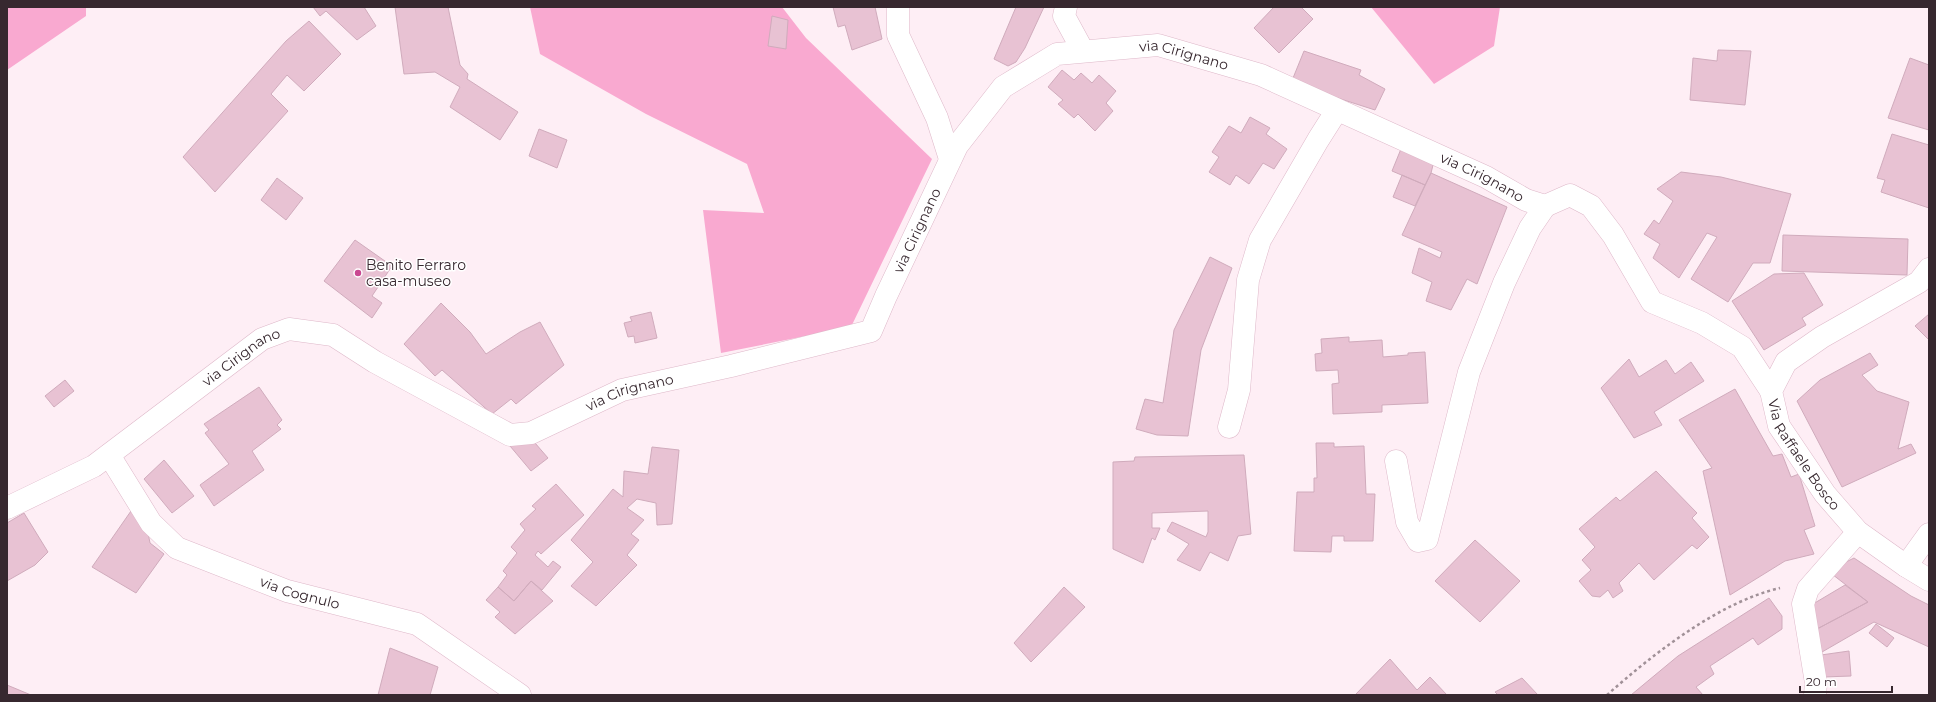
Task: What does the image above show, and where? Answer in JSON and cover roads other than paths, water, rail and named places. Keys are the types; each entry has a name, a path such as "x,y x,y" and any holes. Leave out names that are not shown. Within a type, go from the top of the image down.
{"street":[{"path":"898,7 898,35 937,118 950,160"},
{"path":"1066,7 1064,16 1083,51"},
{"name":"via Cirignano","path":"7,508 94,466 262,339 289,329 333,335 375,362 510,435 531,432 622,390 731,366 871,331 957,146 1003,87 1057,54 1158,45 1261,76 1486,177 1526,200 1545,206"},
{"path":"1229,427 1239,390 1248,280 1260,240 1337,110"},
{"path":"1396,461 1407,522 1418,541 1427,539 1469,372 1504,283 1530,228 1545,206 1570,195 1591,206 1613,235 1652,302 1702,323 1742,348 1771,391"},
{"name":"Via Raffaele Bosco","path":"1929,269 1919,282 1822,337 1786,362 1771,391 1779,426 1825,494 1858,532 1906,566 1929,580"},
{"name":"via Cognulo","path":"110,455 151,523 177,548 287,591 417,624 520,695"},
{"path":"1815,695 1816,682 1802,604 1808,589 1858,532"},
{"path":"1906,566 1929,534"}],"place":[{"name":"Benito Ferraro casa-museo","path":"358,273"}]}
